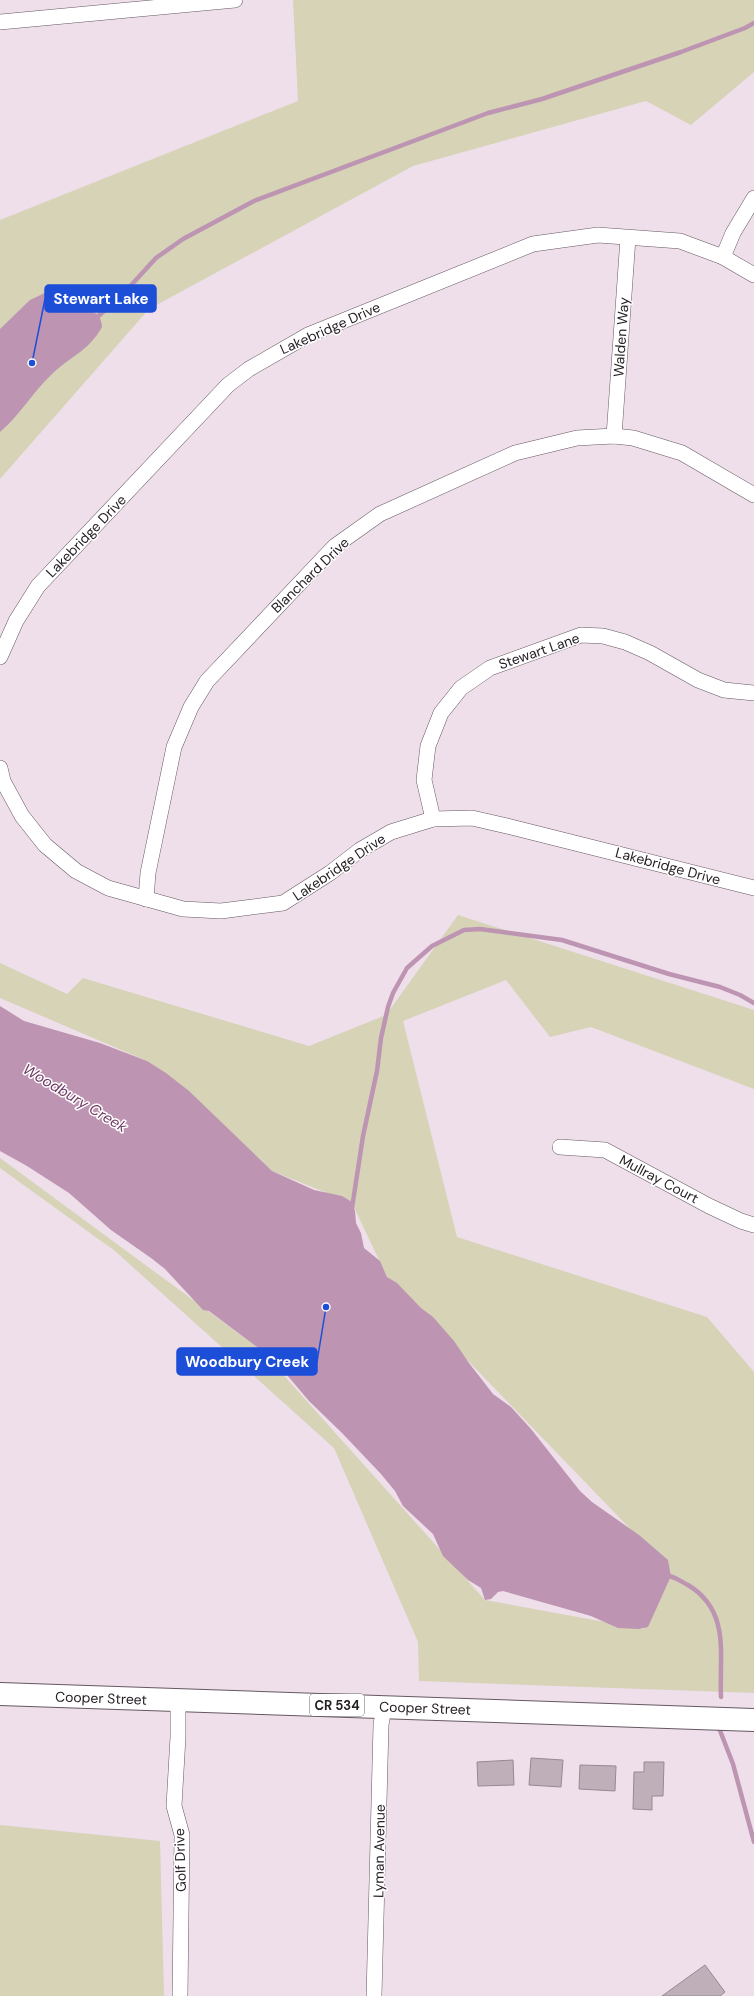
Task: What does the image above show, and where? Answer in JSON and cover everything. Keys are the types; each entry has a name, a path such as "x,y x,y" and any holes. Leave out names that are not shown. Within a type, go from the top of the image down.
{"main road":[{"name":"Cooper Street","path":"0,1694 744,1719"}],"street":[{"path":"0,22 96,7 235,0"},
{"path":"724,257 733,234 754,198"},
{"name":"Lakebridge Drive","path":"0,657 16,621 38,586 228,386 250,369 308,335 533,244 598,234 680,242 724,257 754,275"},
{"name":"Walden Way","path":"614,436 628,238"},
{"name":"Blanchard Drive","path":"146,898 148,873 174,748 191,707 207,680 335,546 380,514 454,479 515,453 578,438 614,436 633,438 682,453 754,495"},
{"name":"Stewart Lane","path":"433,819 424,780 428,746 441,713 461,688 490,668 581,635 603,636 626,642 698,680 724,690 754,693"},
{"name":"Lakebridge Drive","path":"0,768 3,781 22,816 45,845 76,871 108,888 184,909 221,910 283,903 330,873 360,850 391,832 433,819 472,818 754,888"},
{"name":"Mullray Court","path":"560,1148 605,1150 709,1206 741,1221 754,1224"},
{"name":"Golf Drive","path":"178,1700 178,1737 174,1806 182,1835 180,1996"},
{"name":"Lyman Avenue","path":"374,1996 381,1725 384,1706"}],"shaded area":[{"path":"293,0 754,0 754,72 691,125 646,101 413,166 149,309 0,479 0,220 298,101"},
{"path":"458,915 754,1010 754,1089 591,1027 550,1037 506,980 403,1021 457,1237 707,1317 754,1372 754,1693 419,1681 418,1642 334,1448 115,1251 0,1168 0,1158 261,1350 485,1600 643,1629 671,1571 387,1277 352,1203 272,1171 147,1061 0,998 0,963 67,994 83,978 309,1046 386,1015"},
{"path":"0,1825 160,1841 164,1996 0,1996"}],"water":[{"path":"51,290 60,294 73,309 92,312 99,316 102,327 85,348 44,382 14,418 0,432 0,329 30,300"},
{"path":"0,1006 24,1021 100,1043 147,1061 166,1073 189,1091 272,1171 314,1190 342,1196 352,1202 355,1211 356,1223 361,1233 364,1248 380,1261 387,1277 397,1283 421,1308 433,1317 454,1341 493,1394 511,1407 531,1429 580,1491 592,1502 639,1535 668,1560 671,1576 648,1627 639,1629 618,1628 591,1616 503,1591 498,1592 491,1599 485,1600 481,1588 468,1580 443,1556 433,1534 403,1506 395,1491 381,1474 309,1401 287,1375 261,1350 209,1311 203,1310 165,1269 111,1230 69,1193 27,1166 0,1151"}],"building":[{"path":"531,1758 563,1760 561,1787 529,1785"},
{"path":"513,1760 514,1785 478,1786 477,1762"},
{"path":"644,1762 664,1762 663,1796 652,1796 652,1810 633,1809 634,1772 644,1772"},
{"path":"580,1765 616,1766 615,1791 579,1789"},
{"path":"705,1965 725,1992 720,1996 662,1996"}],"waterway":[{"path":"94,320 124,293 156,258 183,239 254,201 488,113 542,99 681,52 745,28 754,23"},
{"path":"352,1208 363,1136 377,1071 381,1038 388,1007 393,993 407,968 432,946 464,930 480,929 562,940 669,974 720,987 740,995 754,1003"},
{"name":"Woodbury Creek","path":"665,1575 688,1585 702,1596 711,1608 717,1621 721,1650 721,1697"},
{"name":"Woodbury Creek","path":"719,1728 733,1764 754,1842"}],"place":[{"name":"Stewart Lake","path":"32,363"},
{"name":"Woodbury Creek","path":"326,1307"}]}
